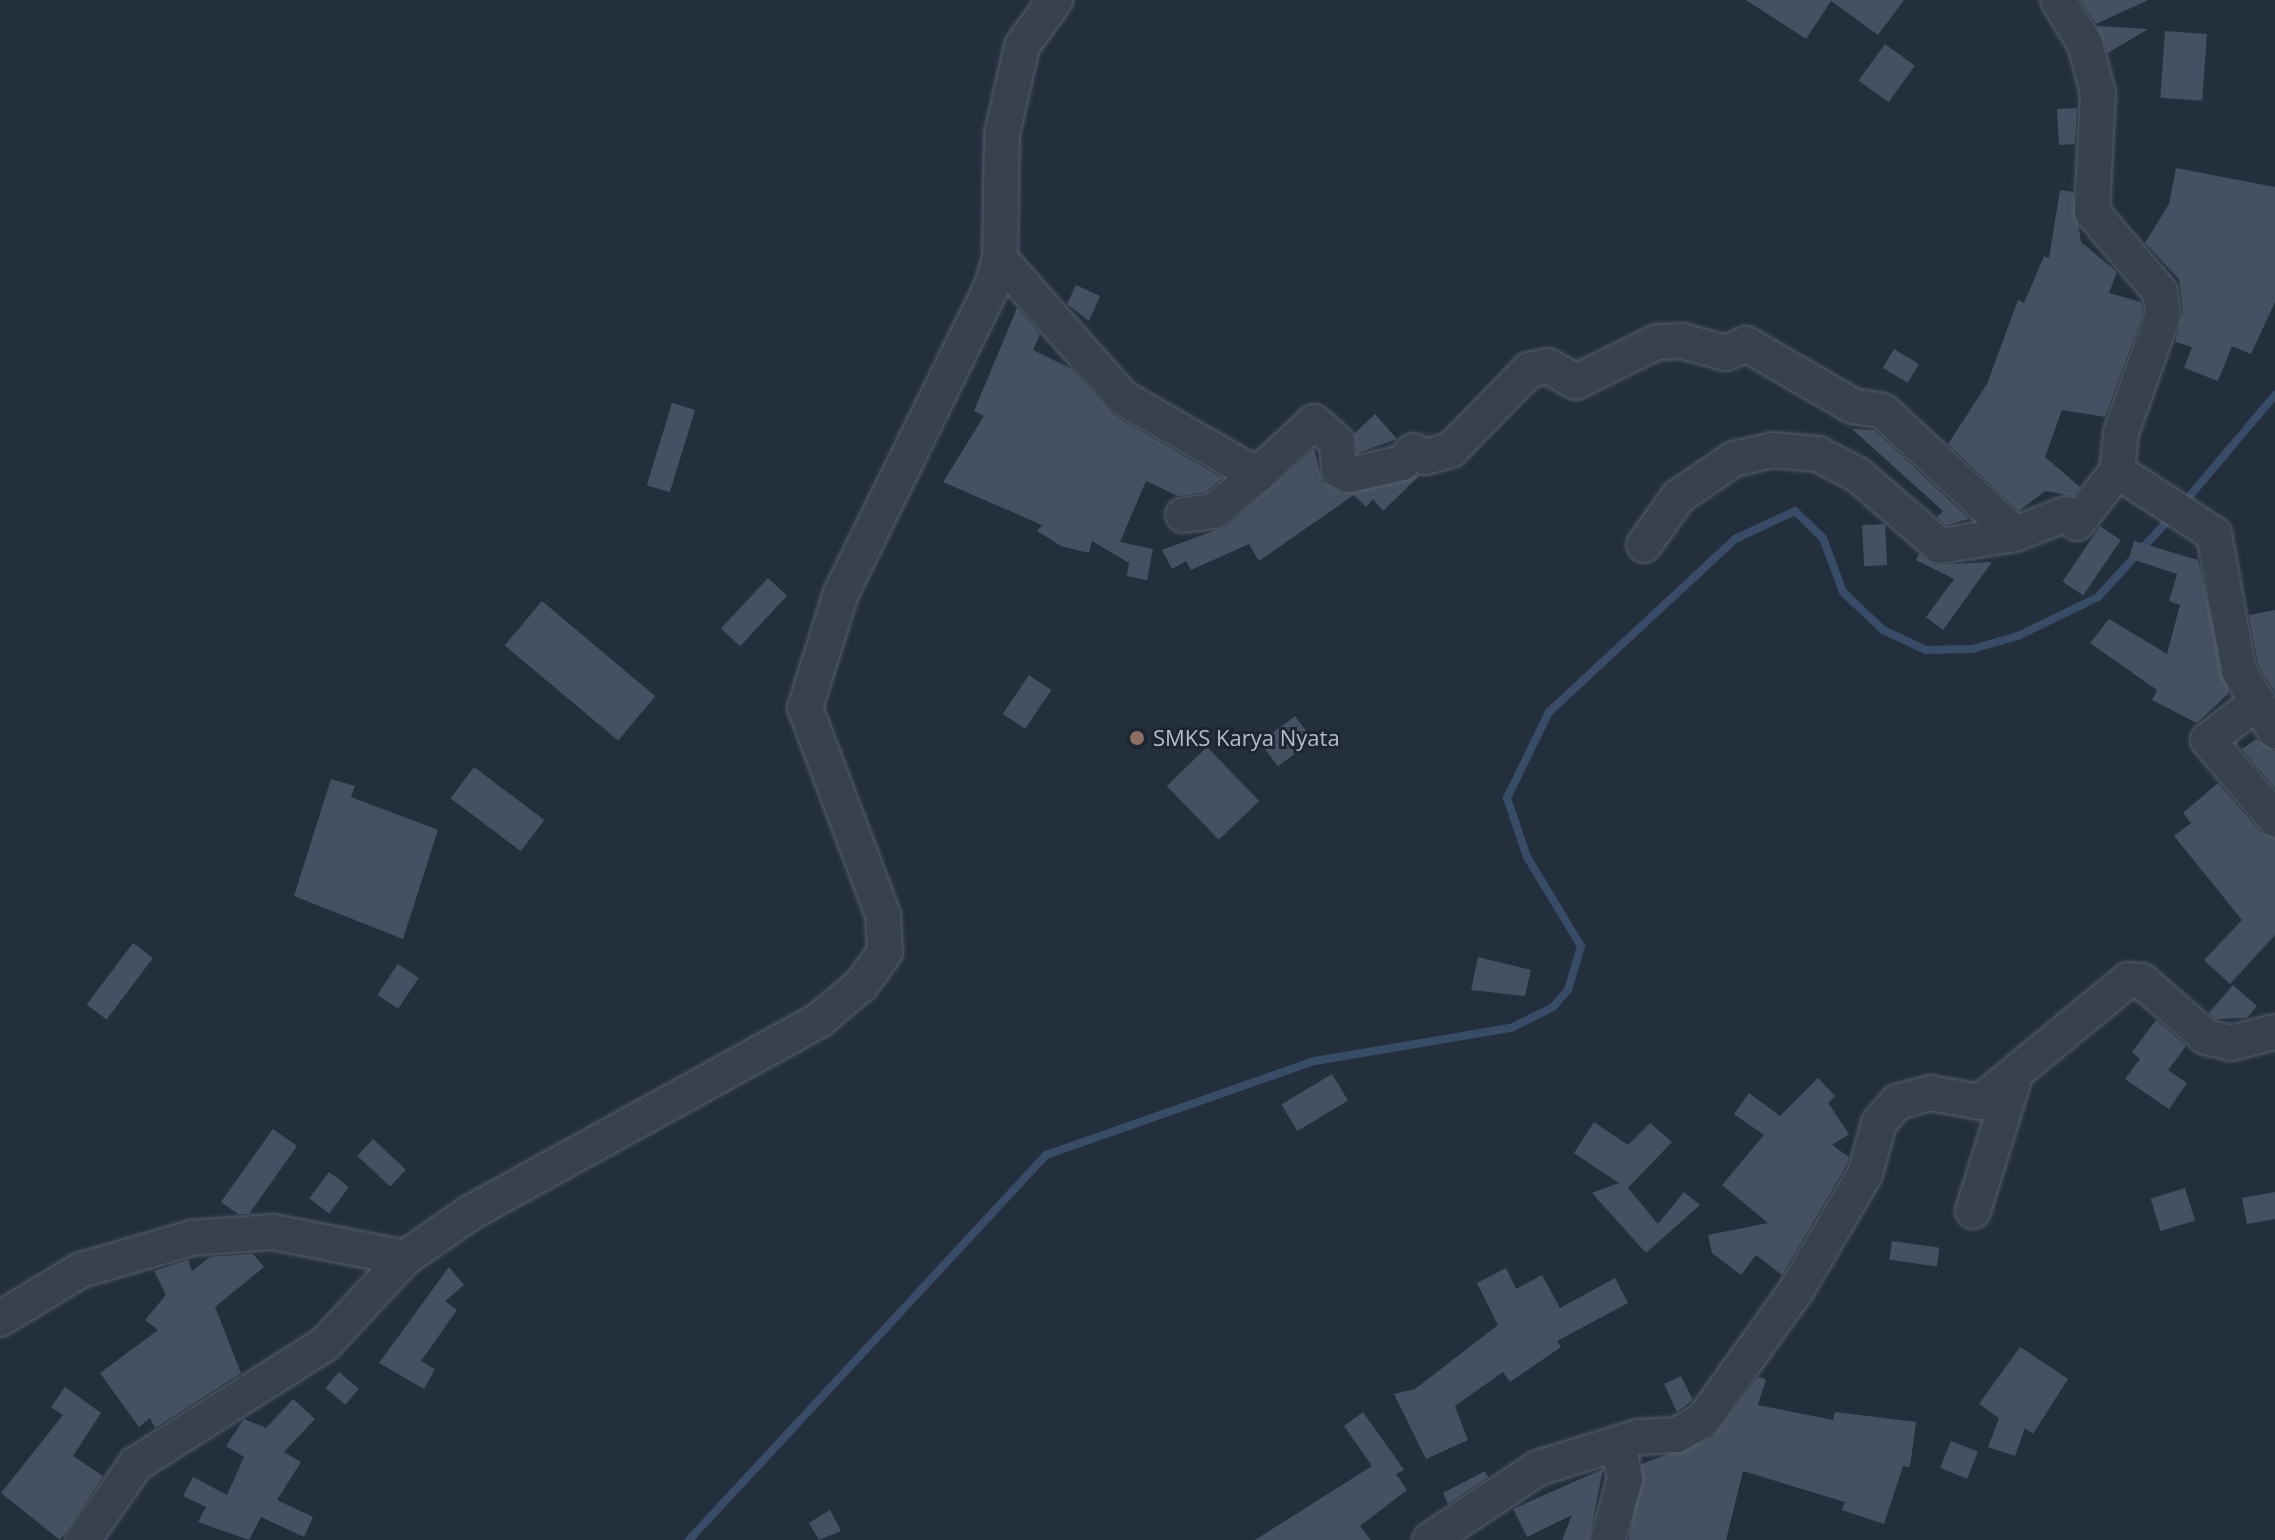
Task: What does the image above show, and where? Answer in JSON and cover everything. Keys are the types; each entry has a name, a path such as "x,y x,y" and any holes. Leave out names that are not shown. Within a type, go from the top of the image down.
{"street":[{"path":"83,1540 136,1464 325,1344 405,1258 470,1213 819,1020 861,985 885,952 883,915 805,708 841,593 1000,259 1002,134 1022,46 1055,0"},
{"path":"2058,0 2085,44 2098,93 2092,212 2160,292 2163,315 2121,433 2125,478"},
{"path":"1000,259 1123,398 1257,475"},
{"path":"1183,515 1214,511 1314,422 1337,442 1339,470 1358,473 1402,463 1413,451 1425,457 1451,450 1529,370 1548,366 1576,382 1657,342 1726,353 1746,344 1853,406 1883,411 2015,534"},
{"path":"1644,545 1678,497 1734,459 1772,450 1818,454 1858,475 1940,546 2031,534 2066,514 2077,523 2125,478"},
{"path":"2125,478 2205,522 2222,549 2232,648 2265,717 2208,740 2275,819"},
{"path":"1430,1540 1538,1468 1618,1444 1677,1435 1703,1420 1797,1289 1865,1174 1879,1123 1897,1102 1930,1093 1978,1103 2015,1075 2057,1035 2088,1020 2120,983 2135,979 2206,1037 2231,1043 2275,1032"},
{"path":"1973,1211 2015,1075"},
{"path":"0,1319 81,1270 203,1236 273,1232 405,1258"},
{"path":"1608,1540 1625,1479 1618,1444"}],"building":[{"path":"1746,0 1904,0 1878,35 1831,1 1806,39"},
{"path":"2081,0 2148,0 2096,24"},
{"path":"2097,26 2148,29 2108,53"},
{"path":"2165,31 2207,34 2202,101 2160,98"},
{"path":"1885,44 1915,66 1888,102 1859,80"},
{"path":"2077,108 2075,144 2059,145 2057,109"},
{"path":"2176,168 2275,187 2275,302 2251,354 2232,346 2218,381 2184,368 2192,347 2175,342 2183,313 2179,279 2145,243 2169,204"},
{"path":"2060,190 2073,192 2081,242 2117,272 2109,293 2141,302 2143,313 2105,417 2062,410 2045,457 2080,487 2073,496 2045,491 2019,511 1948,444 1987,384 2018,300 2024,303 2044,256 2049,258"},
{"path":"1076,285 1100,296 1089,321 1067,304"},
{"path":"1017,308 1040,334 1033,350 1070,368 1113,415 1222,478 1206,492 1178,496 1146,481 1120,542 1153,549 1147,580 1127,576 1129,563 1092,541 1089,553 1061,546 1037,531 1042,525 943,482 984,416 974,411"},
{"path":"1894,349 1919,364 1908,383 1883,368"},
{"path":"672,403 695,410 670,492 647,485"},
{"path":"1375,414 1397,439 1358,453 1354,434"},
{"path":"1852,429 1874,430 1969,519 1946,525 1937,517 1943,511"},
{"path":"1314,449 1322,481 1343,493 1420,475 1383,511 1373,499 1366,507 1354,495 1259,561 1249,544 1191,570 1186,561 1172,569 1162,550 1227,526"},
{"path":"1885,524 1887,565 1864,566 1862,525"},
{"path":"2100,526 2121,540 2083,596 2063,582"},
{"path":"2134,541 2198,560 2229,693 2197,723 2152,700 2157,690 2090,643 2109,619 2167,654 2180,605 2169,601 2177,574 2129,558"},
{"path":"1919,554 1935,565 1992,562 1943,630 1926,617 1954,579 1916,560"},
{"path":"768,578 787,596 740,646 721,628"},
{"path":"542,601 655,696 618,741 505,645"},
{"path":"2275,610 2275,692 2258,664 2249,615"},
{"path":"1029,675 1051,690 1025,729 1003,714"},
{"path":"1295,716 1313,740 1278,766 1260,742"},
{"path":"2256,739 2275,751 2275,788 2242,749"},
{"path":"1207,747 1259,801 1219,840 1167,786"},
{"path":"474,767 544,820 521,851 451,798"},
{"path":"331,779 355,786 351,797 438,830 403,939 294,896"},
{"path":"2218,783 2260,832 2275,838 2275,935 2230,984 2204,960 2242,920 2174,836 2191,823 2183,813"},
{"path":"133,943 153,958 107,1020 87,1004"},
{"path":"1478,957 1531,970 1525,996 1471,990"},
{"path":"398,964 419,978 398,1009 377,995"},
{"path":"2233,985 2257,1006 2247,1018 2215,1019 2209,1013"},
{"path":"2156,1020 2186,1046 2168,1070 2187,1083 2169,1109 2125,1079 2140,1059 2132,1052"},
{"path":"1332,1074 1348,1101 1297,1131 1281,1104"},
{"path":"1818,1078 1835,1096 1828,1103 1849,1134 1832,1145 1849,1157 1846,1166 1782,1275 1756,1255 1741,1275 1712,1253 1708,1235 1768,1223 1722,1185 1764,1135 1734,1114 1749,1093 1780,1116"},
{"path":"1594,1122 1628,1145 1650,1123 1672,1142 1628,1188 1658,1224 1684,1192 1700,1205 1646,1253 1592,1193 1619,1183 1574,1153"},
{"path":"273,1129 297,1146 249,1214 238,1214 221,1202"},
{"path":"373,1139 406,1170 390,1187 357,1156"},
{"path":"329,1172 349,1187 329,1213 309,1198"},
{"path":"2185,1188 2195,1221 2161,1231 2151,1199"},
{"path":"2275,1192 2275,1219 2247,1224 2242,1198"},
{"path":"1892,1241 1940,1248 1937,1266 1889,1260"},
{"path":"253,1254 264,1267 215,1307 241,1373 155,1428 150,1418 139,1427 100,1373 158,1330 145,1320 166,1295 154,1271 188,1260 192,1271 210,1257"},
{"path":"449,1267 464,1285 445,1301 457,1310 421,1361 435,1369 424,1389 379,1363"},
{"path":"1506,1268 1516,1289 1542,1275 1560,1308 1615,1278 1628,1303 1557,1341 1561,1347 1510,1382 1503,1372 1455,1406 1468,1440 1426,1459 1394,1394 1415,1389 1498,1325 1477,1283"},
{"path":"2020,1347 2068,1379 2033,1434 2025,1428 2015,1456 1988,1447 1999,1418 1979,1404"},
{"path":"339,1372 359,1389 345,1405 326,1388"},
{"path":"1681,1376 1693,1400 1677,1412 1664,1384"},
{"path":"1758,1377 1766,1379 1758,1405 1833,1420 1835,1412 1916,1422 1910,1467 1903,1466 1884,1524 1842,1510 1845,1502 1743,1471 1726,1540 1629,1540 1642,1464 1713,1437"},
{"path":"65,1387 101,1413 73,1456 103,1476 60,1540 1,1493 63,1415 51,1407"},
{"path":"293,1399 315,1419 284,1452 301,1462 277,1500 313,1517 304,1537 261,1517 249,1540 198,1522 206,1507 183,1496 193,1477 227,1495 244,1457 226,1446 244,1419 266,1428"},
{"path":"1363,1412 1404,1470 1396,1474 1407,1490 1360,1526 1371,1540 1255,1540 1372,1466 1344,1426"},
{"path":"1951,1441 1978,1452 1967,1479 1940,1468"},
{"path":"1603,1469 1589,1540 1562,1540 1572,1515 1527,1537 1513,1509"},
{"path":"1485,1471 1488,1477 1448,1504 1443,1493"},
{"path":"830,1510 841,1531 819,1540 809,1523"}],"waterway":[{"path":"2183,504 2275,395"},
{"path":"689,1540 1046,1155 1315,1061 1511,1028 1553,1007 1568,990 1581,946 1527,857 1507,798 1549,712 1735,539 1795,511 1823,538 1843,592 1883,630 1926,650 1972,649 2018,636 2098,597 2171,517"}],"place":[{"name":"SMKS Karya Nyata","path":"1137,738"}]}
